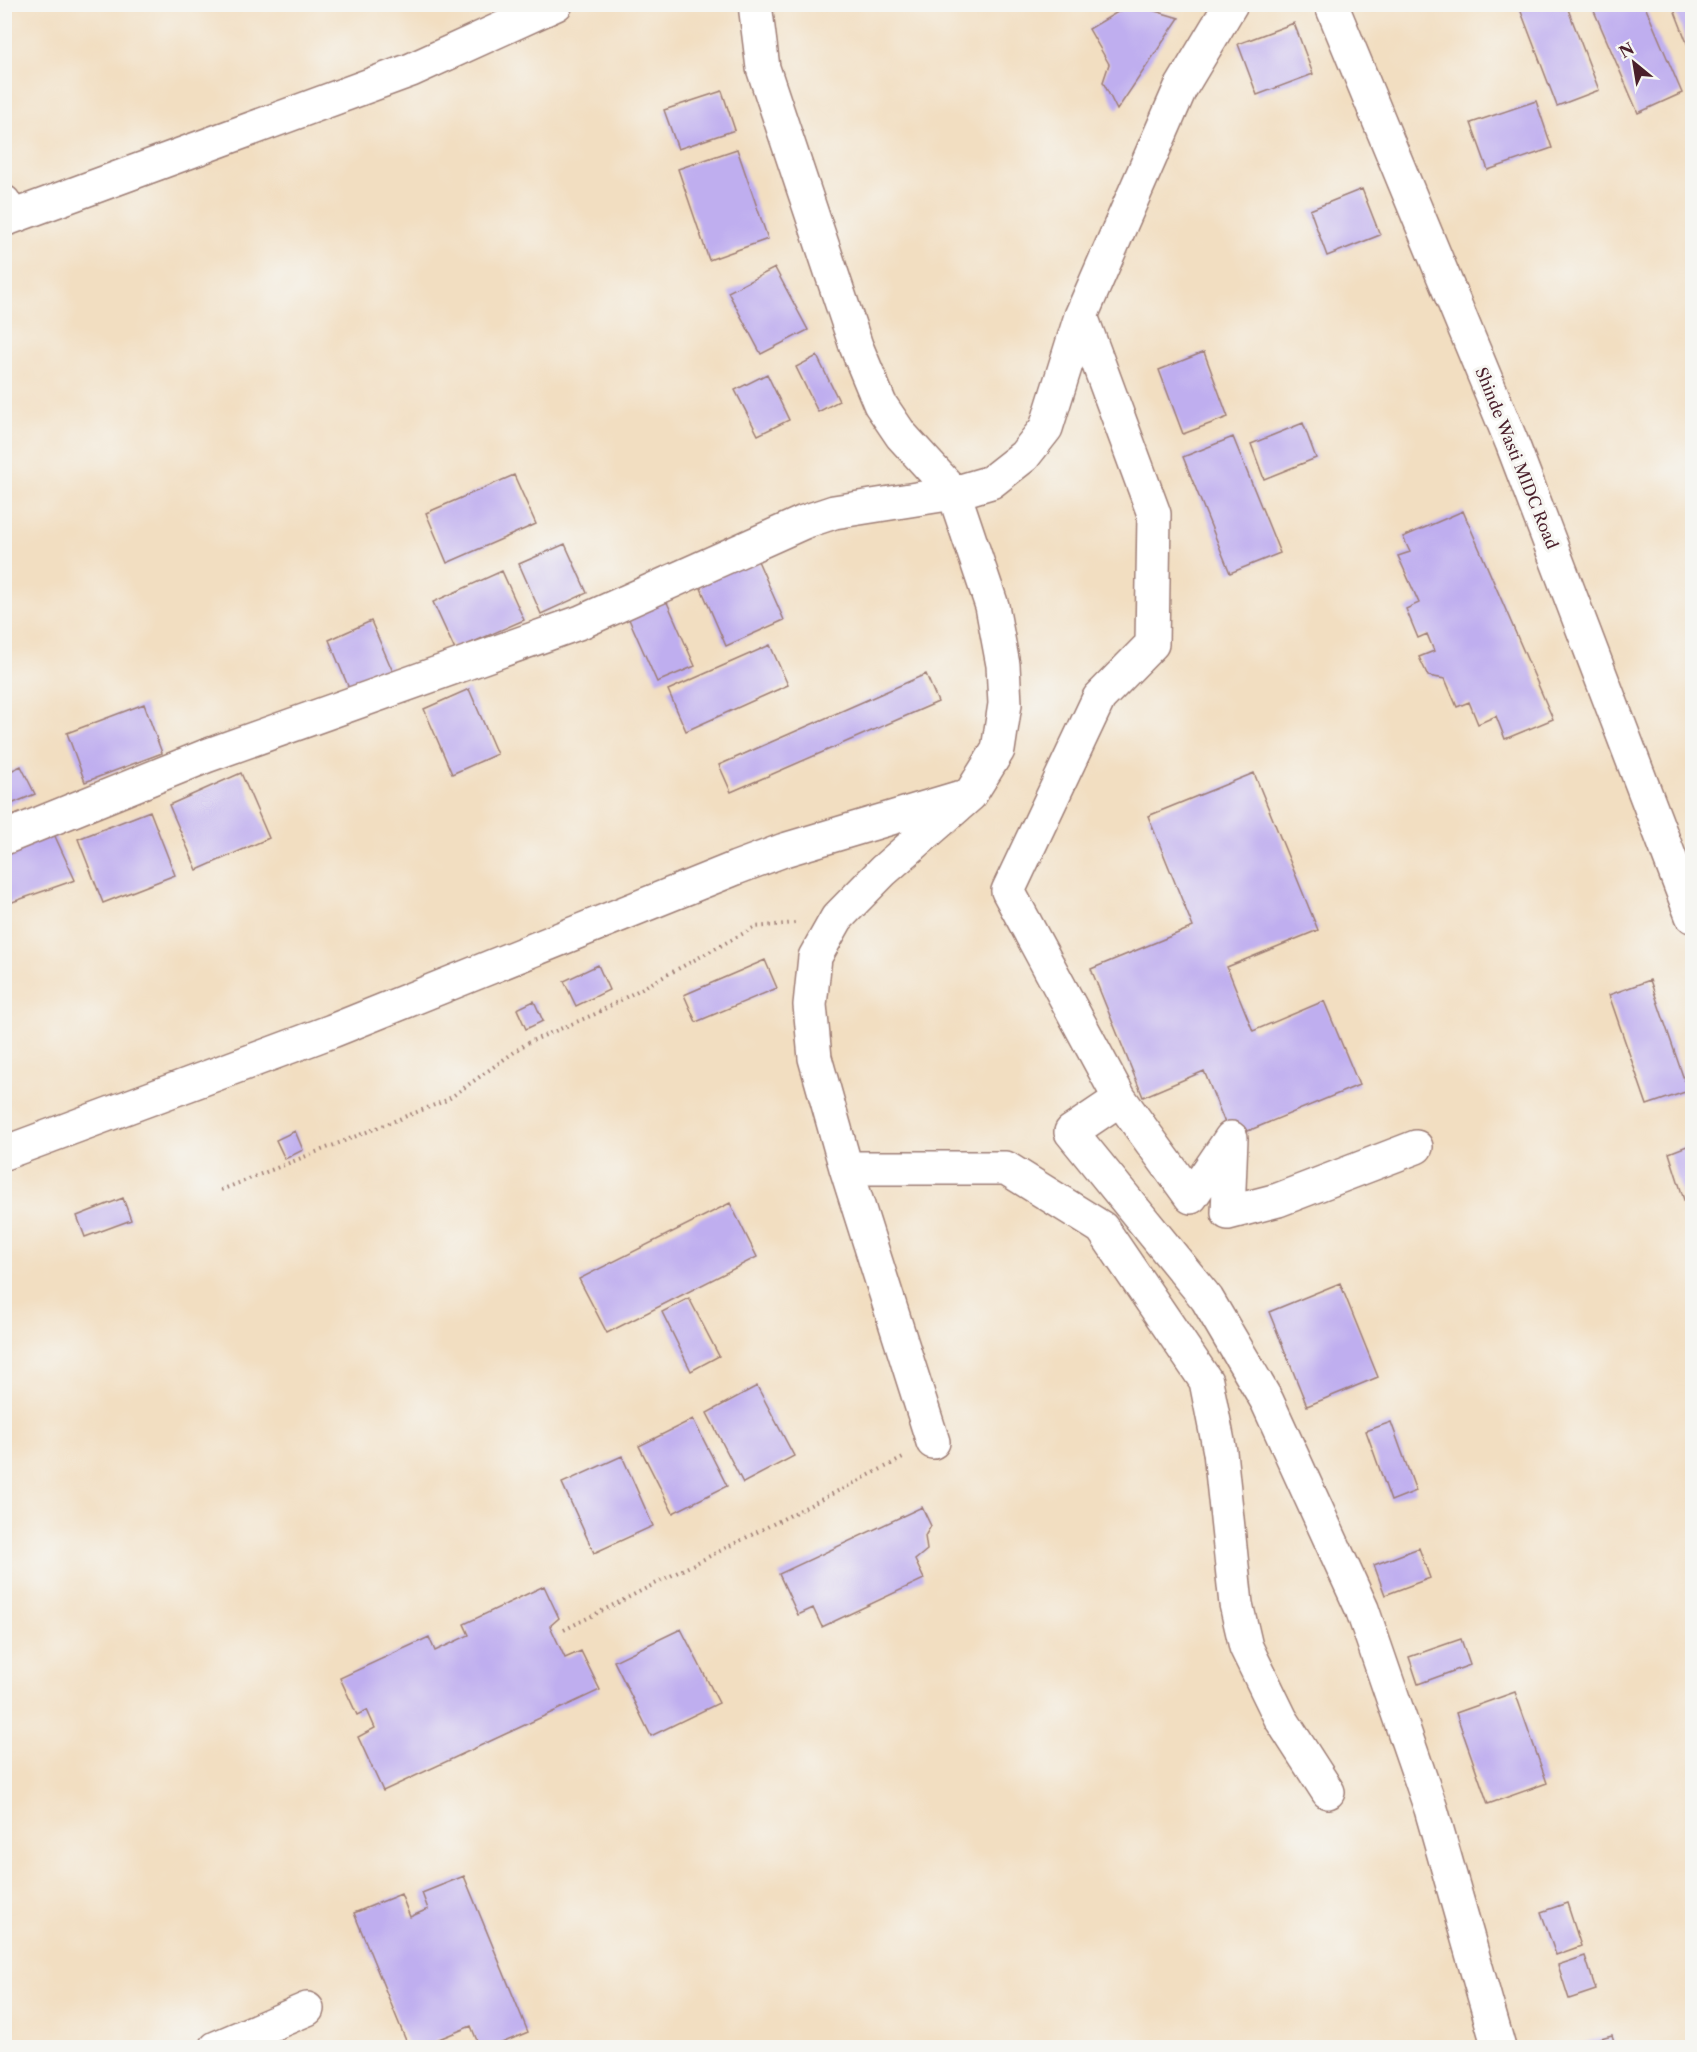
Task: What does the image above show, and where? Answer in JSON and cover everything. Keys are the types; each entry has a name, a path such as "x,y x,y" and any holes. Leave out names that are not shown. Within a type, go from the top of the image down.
{"street":[{"path":"6,213 411,70 556,4"},
{"path":"755,4 763,68 864,365 880,404 901,435 954,493 992,606 1003,665 1004,694 998,750 970,795 883,871 837,918 815,957 810,1005 815,1058 846,1168 933,1442"},
{"path":"4,838 217,752 582,622 804,522 834,512 954,493 991,482 1024,456 1046,428 1081,316 1180,89 1231,4"},
{"name":"Shinde Wasti MIDC Road","path":"1332,4 1512,443 1692,916"},
{"path":"1081,316 1154,514 1152,644 1099,698 1008,891 1120,1099 1191,1197 1231,1138 1228,1213 1278,1200 1416,1147"},
{"path":"4,1153 332,1031 735,868 784,850 970,795"},
{"path":"1120,1099 1071,1132 1207,1299 1267,1401 1362,1609 1431,1809 1499,2048"},
{"path":"846,1168 1006,1168 1102,1228 1206,1381 1220,1452 1236,1604 1246,1647 1281,1719 1328,1792"},
{"path":"216,2048 307,2009"}],"path":[{"path":"221,1190 447,1100 527,1043 595,1014 755,927 837,918"},
{"path":"564,1630 933,1442"}],"building":[{"path":"1131,4 1179,18 1117,110 1103,82 1109,64 1089,29"},
{"path":"1532,4 1566,4 1599,90 1557,106 1520,9"},
{"path":"1591,4 1644,4 1682,93 1638,113"},
{"path":"1672,4 1692,4 1692,56"},
{"path":"1294,23 1313,74 1257,95 1238,44"},
{"path":"722,91 735,130 678,149 664,110"},
{"path":"1536,101 1552,148 1488,170 1471,123"},
{"path":"737,149 768,239 709,260 678,169"},
{"path":"1362,189 1380,235 1327,256 1310,210"},
{"path":"775,268 808,330 761,354 728,292"},
{"path":"1204,352 1228,417 1183,434 1159,370"},
{"path":"817,356 839,401 818,412 796,367"},
{"path":"767,374 789,420 758,435 735,390"},
{"path":"1303,423 1316,458 1264,479 1251,444"},
{"path":"1233,437 1280,553 1230,573 1183,457"},
{"path":"514,475 536,524 447,563 426,513"},
{"path":"1463,511 1553,719 1505,739 1496,716 1478,724 1469,702 1457,707 1445,679 1428,676 1419,657 1434,651 1427,634 1418,638 1406,609 1419,603 1398,556 1410,552 1403,537"},
{"path":"565,544 587,593 541,614 519,564"},
{"path":"755,554 784,620 726,646 697,579"},
{"path":"502,571 524,620 455,650 433,602"},
{"path":"666,600 695,666 657,682 628,617"},
{"path":"371,621 393,672 350,691 329,640"},
{"path":"770,645 788,685 686,731 668,690"},
{"path":"926,674 938,702 731,792 719,765"},
{"path":"469,689 497,754 452,774 424,709"},
{"path":"144,704 162,753 85,782 67,733"},
{"path":"21,766 35,794 4,807 4,774"},
{"path":"241,773 269,838 197,870 169,805"},
{"path":"1254,773 1318,930 1227,967 1253,1031 1324,1001 1359,1085 1231,1138 1204,1071 1143,1097 1091,969 1193,927 1148,816"},
{"path":"150,811 175,875 103,903 78,839"},
{"path":"54,834 75,880 4,905 4,853"},
{"path":"765,960 777,988 696,1022 684,995"},
{"path":"598,965 609,990 576,1006 564,981"},
{"path":"1650,980 1688,1091 1647,1105 1609,995"},
{"path":"534,1001 543,1021 526,1029 517,1009"},
{"path":"295,1131 303,1150 285,1159 276,1140"},
{"path":"1692,1144 1692,1225 1669,1153"},
{"path":"123,1198 131,1220 85,1237 77,1216"},
{"path":"730,1203 757,1257 607,1333 579,1279"},
{"path":"1340,1283 1378,1377 1307,1406 1269,1312"},
{"path":"689,1298 719,1356 691,1371 662,1312"},
{"path":"757,1386 794,1456 743,1483 707,1413"},
{"path":"693,1419 727,1486 673,1513 639,1446"},
{"path":"1391,1422 1416,1491 1391,1501 1366,1431"},
{"path":"622,1456 653,1526 594,1553 562,1483"},
{"path":"922,1507 931,1526 925,1536 927,1550 915,1560 924,1579 822,1627 813,1608 798,1615 779,1574"},
{"path":"1419,1548 1430,1578 1385,1595 1374,1565"},
{"path":"544,1586 559,1618 550,1626 565,1658 581,1651 600,1690 383,1791 358,1737 375,1728 367,1710 357,1715 340,1678 429,1637 435,1651 469,1635 464,1624"},
{"path":"681,1629 719,1703 651,1736 614,1661"},
{"path":"1461,1639 1470,1665 1418,1684 1409,1657"},
{"path":"1515,1692 1547,1783 1488,1804 1456,1713"},
{"path":"464,1876 528,2032 490,2048 480,2048 471,2026 434,2041 437,2048 409,2048 354,1913 401,1894 410,1917 428,1909 422,1893"},
{"path":"1567,1903 1581,1946 1556,1955 1541,1912"},
{"path":"1585,1956 1596,1990 1569,1999 1558,1965"},
{"path":"1612,2035 1616,2048 1568,2048 1568,2047"}]}
